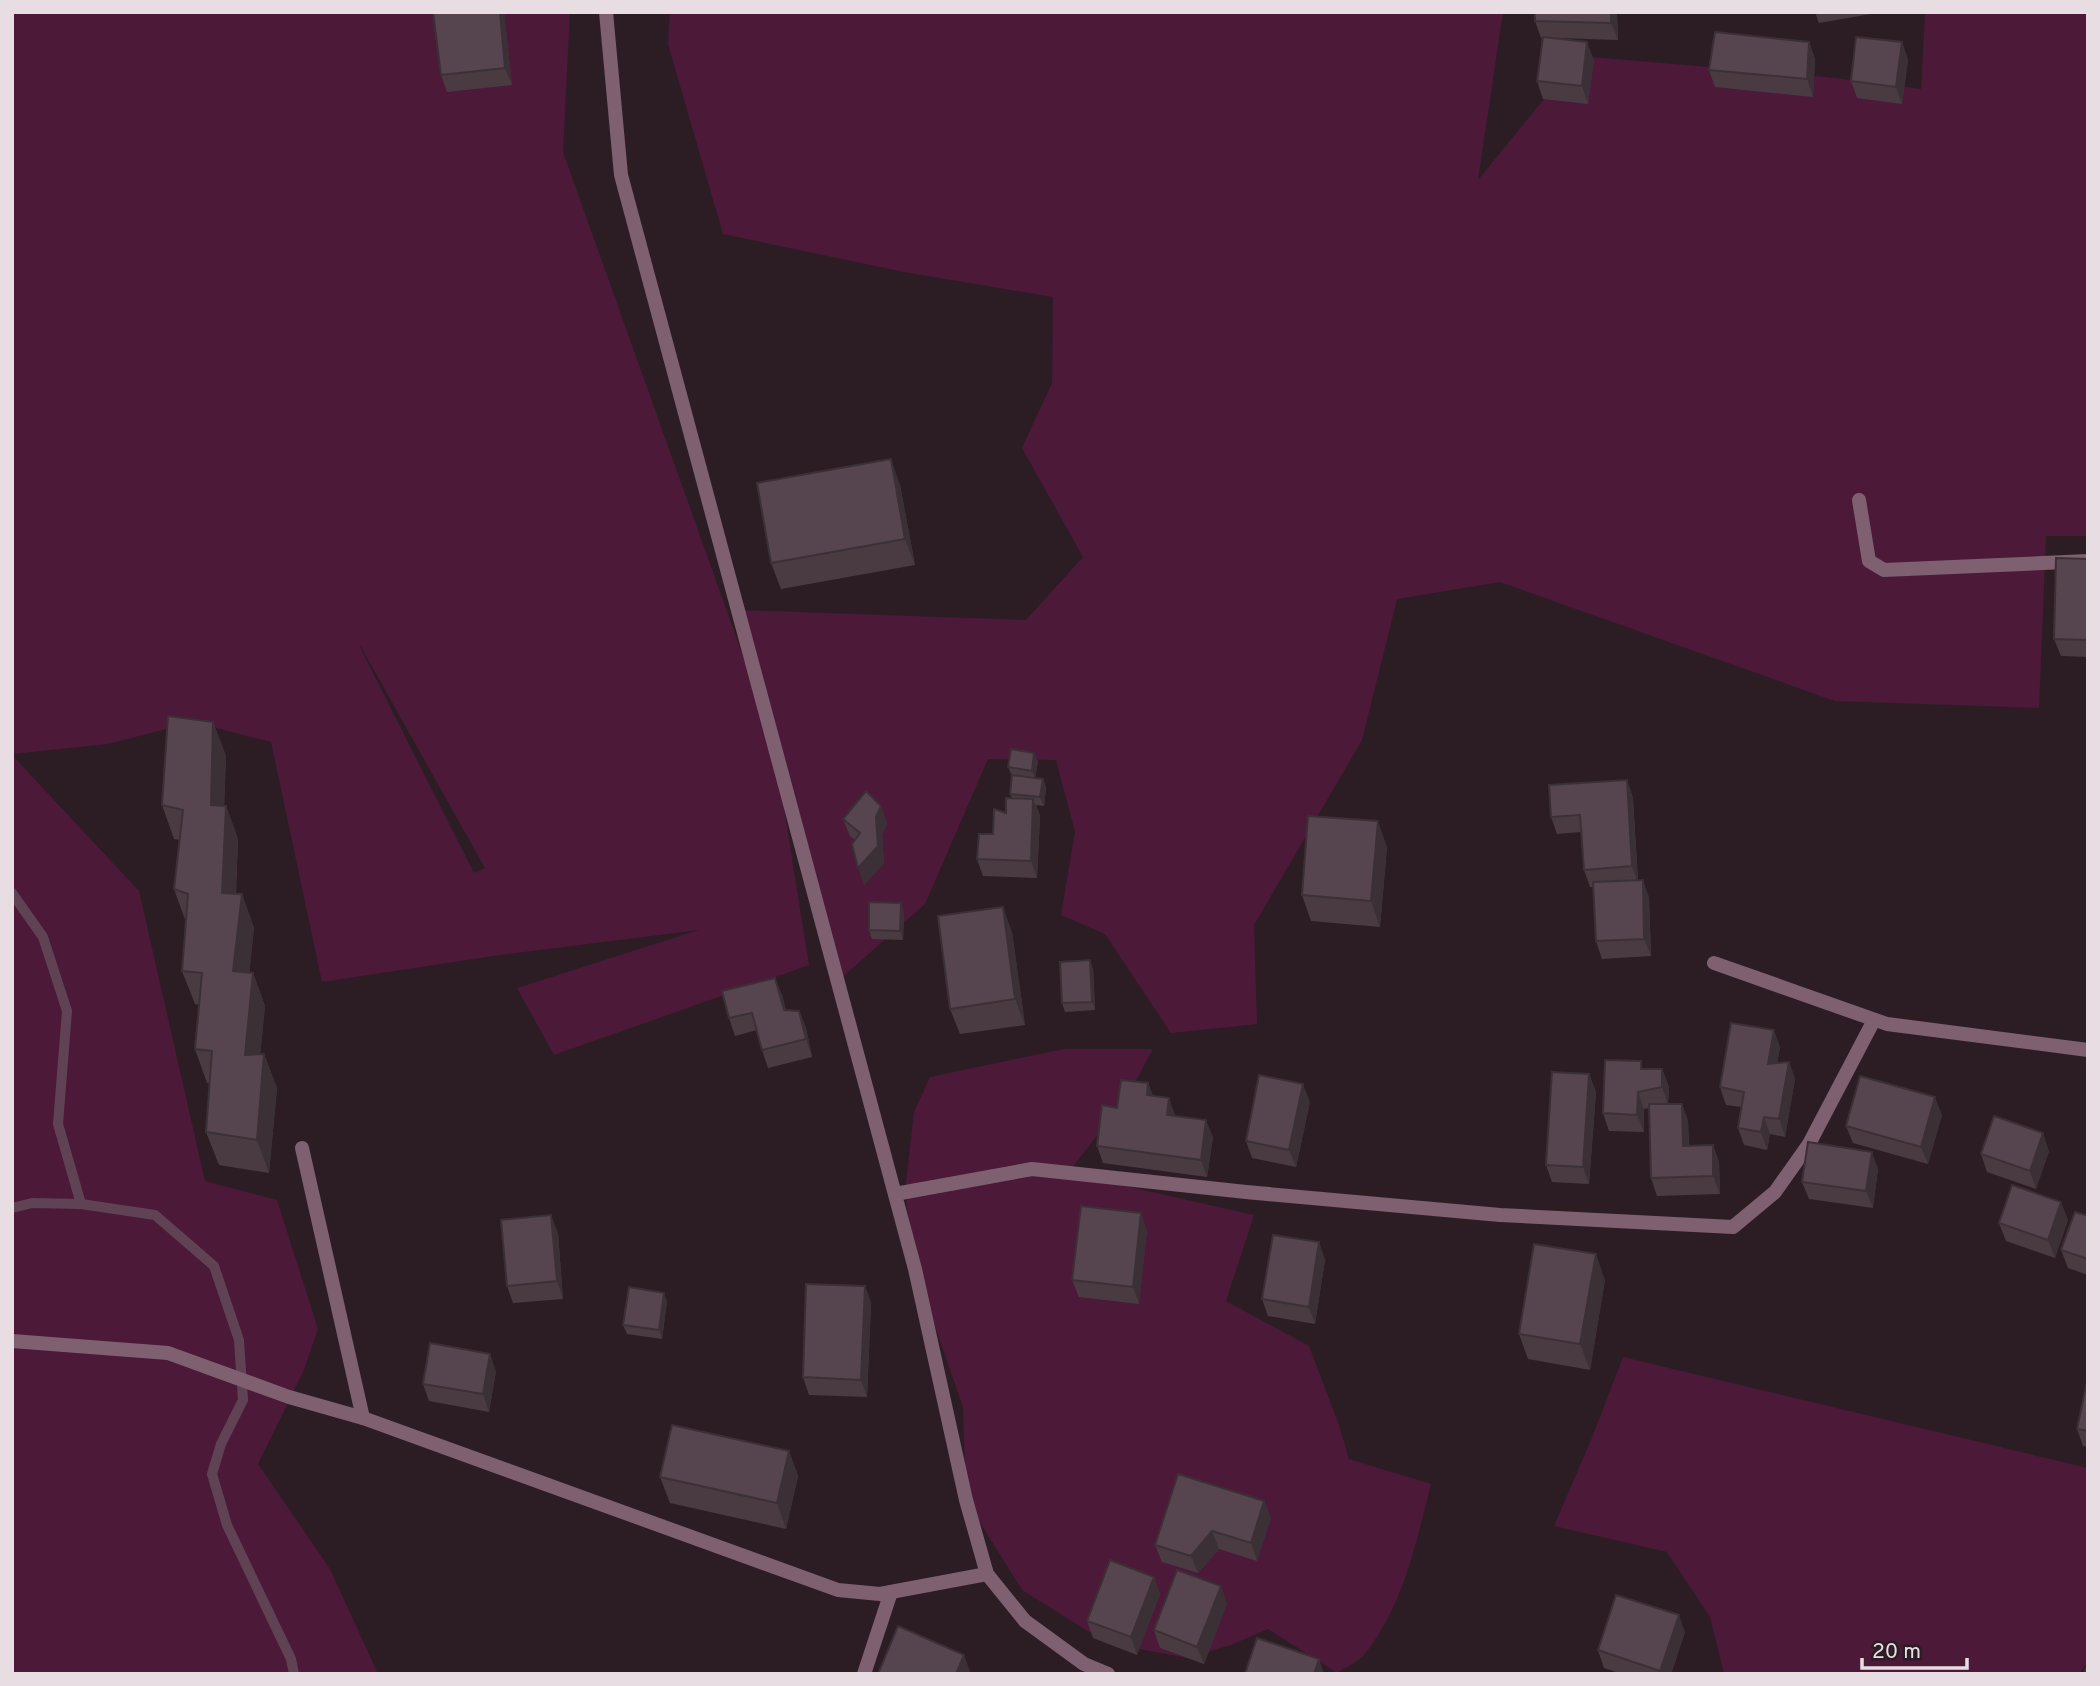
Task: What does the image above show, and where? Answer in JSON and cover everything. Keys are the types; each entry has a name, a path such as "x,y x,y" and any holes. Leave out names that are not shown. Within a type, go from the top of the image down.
{"street":[{"path":"606,12 621,175 915,1269 966,1500 987,1574 1025,1621 1084,1664 1108,1674"},
{"path":"1859,500 1869,561 1884,570 2088,562"},
{"path":"1714,963 1887,1024 2088,1050"},
{"path":"895,1194 1032,1169 1500,1215 1733,1227 1775,1192 1810,1144 1874,1020"},
{"path":"302,1148 363,1418"},
{"path":"12,1341 168,1353 289,1397 363,1418 838,1590 880,1594 987,1574"},
{"path":"864,1674 891,1592"}],"shaded area":[{"path":"12,12 570,12 563,152 770,732 738,610 1026,620 1083,557 1022,448 1052,383 1053,297 904,272 723,234 668,44 670,12 1503,12 1478,180 1579,56 1827,77 1921,89 1925,12 2088,12 2088,536 2046,536 2039,708 1835,701 1500,582 1397,599 1362,740 1254,925 1257,1024 1171,1033 1105,934 1061,915 1075,832 1056,760 988,759 925,904 838,981 775,752 809,965 554,1055 517,988 699,930 500,955 322,982 271,742 193,722 108,744 12,754","holes":["361,647 485,868 474,873"]},
{"path":"12,755 139,891 205,1181 277,1200 318,1329 303,1372 258,1464 330,1569 378,1674 12,1674"},
{"path":"1064,1049 1153,1049 1127,1097 1068,1173 1254,1215 1226,1301 1309,1346 1349,1459 1431,1484 1406,1574 1389,1616 1364,1655 1337,1673 1268,1629 1231,1645 1187,1658 1107,1643 1022,1590 966,1500 963,1407 915,1269 905,1192 914,1112 930,1077"},
{"path":"1623,1357 2088,1468 2088,1662 2079,1674 1724,1674 1710,1617 1667,1552 1554,1526"}],"building":[{"path":"433,12 500,12 505,68 441,75"},
{"path":"1535,12 1611,12 1611,23 1535,21"},
{"path":"1715,32 1809,42 1807,79 1709,70"},
{"path":"1543,37 1587,42 1582,86 1537,81"},
{"path":"1856,37 1902,42 1896,87 1851,81"},
{"path":"891,459 905,539 771,563 757,483"},
{"path":"2056,558 2088,559 2088,640 2054,639"},
{"path":"168,716 213,722 211,805 226,806 222,893 242,894 233,971 253,973 245,1055 264,1054 257,1140 206,1132 212,1051 195,1049 202,973 182,971 188,894 174,889 183,810 162,805"},
{"path":"1011,749 1034,753 1032,771 1008,767"},
{"path":"1012,775 1043,779 1040,797 1010,794"},
{"path":"1627,780 1632,866 1584,870 1580,815 1551,817 1549,785"},
{"path":"866,791 881,806 876,817 878,846 858,868 852,844 860,833 843,819"},
{"path":"1006,798 1033,799 1031,861 977,859 979,834 993,834 994,809 1006,813"},
{"path":"1308,816 1378,821 1371,901 1302,895"},
{"path":"1643,880 1644,939 1596,941 1593,882"},
{"path":"869,902 901,903 900,931 869,930"},
{"path":"1003,907 1015,999 950,1009 938,916"},
{"path":"1090,960 1092,1002 1062,1003 1060,962"},
{"path":"775,978 784,1010 799,1011 806,1039 762,1050 752,1013 729,1018 722,991"},
{"path":"1731,1023 1774,1030 1768,1064 1789,1062 1779,1119 1764,1117 1761,1132 1738,1128 1744,1092 1720,1087"},
{"path":"1605,1060 1641,1061 1641,1069 1662,1069 1662,1087 1638,1092 1637,1115 1603,1113"},
{"path":"1552,1072 1589,1074 1583,1167 1546,1165"},
{"path":"1259,1075 1303,1084 1289,1150 1246,1141"},
{"path":"1860,1076 1935,1097 1921,1147 1846,1126"},
{"path":"1121,1080 1148,1083 1147,1095 1169,1098 1167,1115 1206,1120 1201,1160 1097,1146 1102,1105 1117,1108"},
{"path":"1649,1104 1682,1104 1683,1146 1713,1145 1713,1176 1651,1178"},
{"path":"1994,1116 2043,1133 2030,1171 1981,1154"},
{"path":"1808,1142 1872,1152 1866,1191 1802,1182"},
{"path":"2012,1185 2061,1202 2048,1240 1999,1223"},
{"path":"1081,1206 1141,1213 1133,1287 1072,1280"},
{"path":"2075,1212 2088,1216 2088,1259 2061,1250"},
{"path":"551,1215 557,1281 507,1286 501,1220"},
{"path":"1273,1235 1319,1242 1309,1307 1262,1299"},
{"path":"1534,1244 1596,1254 1580,1344 1519,1334"},
{"path":"806,1284 865,1286 861,1380 803,1377"},
{"path":"629,1287 664,1293 659,1330 623,1325"},
{"path":"430,1343 490,1354 483,1394 423,1384"},
{"path":"2088,1377 2088,1431 2077,1429"},
{"path":"672,1425 789,1451 777,1503 660,1477"},
{"path":"1178,1474 1264,1501 1251,1543 1212,1531 1191,1556 1155,1545"},
{"path":"1110,1560 1154,1577 1131,1637 1087,1621"},
{"path":"1177,1570 1221,1586 1197,1647 1154,1630"},
{"path":"1616,1595 1679,1615 1660,1671 1598,1650"},
{"path":"898,1626 964,1655 956,1674 878,1674"},
{"path":"1257,1638 1319,1659 1314,1674 1245,1674"}],"waterway":[{"path":"12,893 43,937 67,1011 58,1124 81,1204"},
{"path":"12,1208 32,1203 81,1204 155,1215 214,1266 239,1340 243,1400 221,1444 212,1474 227,1525 291,1659 294,1674"}]}
